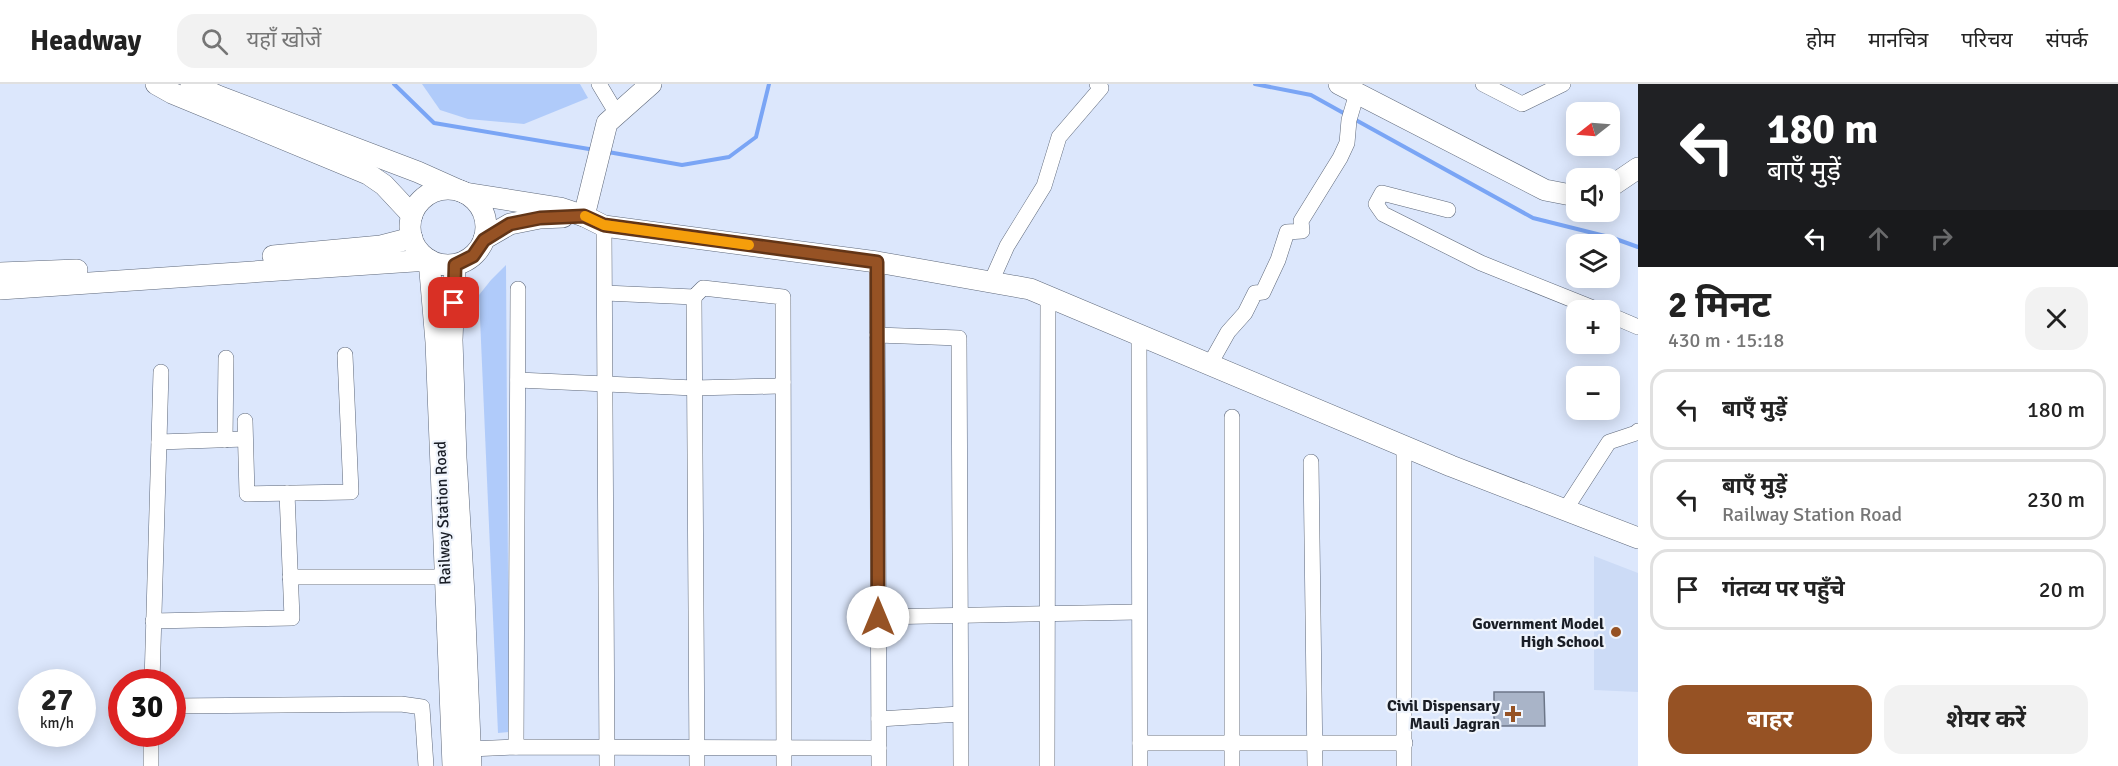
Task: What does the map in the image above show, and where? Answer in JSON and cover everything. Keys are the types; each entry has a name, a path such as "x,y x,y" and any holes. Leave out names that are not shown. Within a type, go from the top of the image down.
{"street":[{"path":"156,84 191,101 368,174 384,185 412,215"},
{"path":"191,84 418,172 465,193 481,207 486,229 484,240"},
{"path":"598,84 617,114"},
{"path":"584,216 607,123 651,84"},
{"path":"991,282 1007,246 1044,186 1059,137 1101,88 1097,84"},
{"path":"1483,84 1498,88 1522,104 1563,84"},
{"path":"1210,364 1228,332 1245,313 1255,293 1263,292 1278,260 1287,232 1302,231 1301,221 1340,158 1347,143 1348,89 1545,190 1566,194"},
{"path":"1620,180 1638,168"},
{"path":"584,216 540,218 510,224 484,240 473,256 455,265 438,264 429,260 416,247 410,226 412,215 424,197 444,189 560,208 584,216 604,225 877,262 1030,288 1404,446 1638,538"},
{"path":"1448,210 1382,193 1376,204 1383,214 1481,263 1573,300"},
{"path":"604,225 607,766"},
{"path":"0,273 300,254 381,246 412,238"},
{"path":"0,289 429,260"},
{"name":"Railway Station Road","path":"429,260 436,342 453,766"},
{"path":"877,262 879,766"},
{"name":"Railway Station Road","path":"455,265 452,340 470,758"},
{"path":"605,294 694,297 704,288 783,297 784,766"},
{"path":"516,747 518,289"},
{"path":"1047,766 1048,296"},
{"path":"694,297 697,766"},
{"path":"1620,319 1638,327"},
{"path":"1139,334 1140,766"},
{"path":"877,335 959,338 961,766"},
{"path":"245,421 247,494 351,492 345,355"},
{"path":"225,440 226,358"},
{"path":"152,669 161,372"},
{"path":"518,380 694,388 778,386 783,382"},
{"path":"1232,417 1232,766"},
{"path":"1565,510 1609,442 1638,431"},
{"path":"159,442 245,439"},
{"path":"1404,446 1404,766"},
{"path":"1311,462 1316,766"},
{"path":"153,621 292,618 287,493"},
{"path":"290,577 444,577"},
{"path":"878,617 1138,612"},
{"path":"186,706 401,704 422,707 426,766"},
{"path":"879,719 960,714"},
{"path":"1140,743 1405,743"},
{"path":"151,747 151,766"},
{"path":"470,758 516,747 879,748"}],"shaded area":[{"path":"422,84 580,84 588,98 524,124 468,119 440,110"},
{"path":"506,265 509,732 498,733 479,295"},
{"name":"Government Model High School","path":"1594,556 1638,573 1638,692 1594,690"}],"building":[{"path":"1494,692 1544,692 1545,726 1494,726"}],"waterway":[{"path":"394,84 434,123 595,150"},
{"path":"608,152 682,165 729,157 756,137 769,84"},
{"path":"1255,84 1311,95 1347,115"},
{"path":"1354,119 1533,218 1613,238 1638,247"}],"slow traffic":[{"path":"585,216 604,225 749,245"}],"place":[{"name":"Government Model High School","path":"1616,632"},
{"name":"Civil Dispensary Mauli Jagran","path":"1513,714"}],"route":[{"path":"454,303 455,265 465,262 480,248 484,240 510,224 540,218 584,216 604,225 877,262 878,617"}]}
